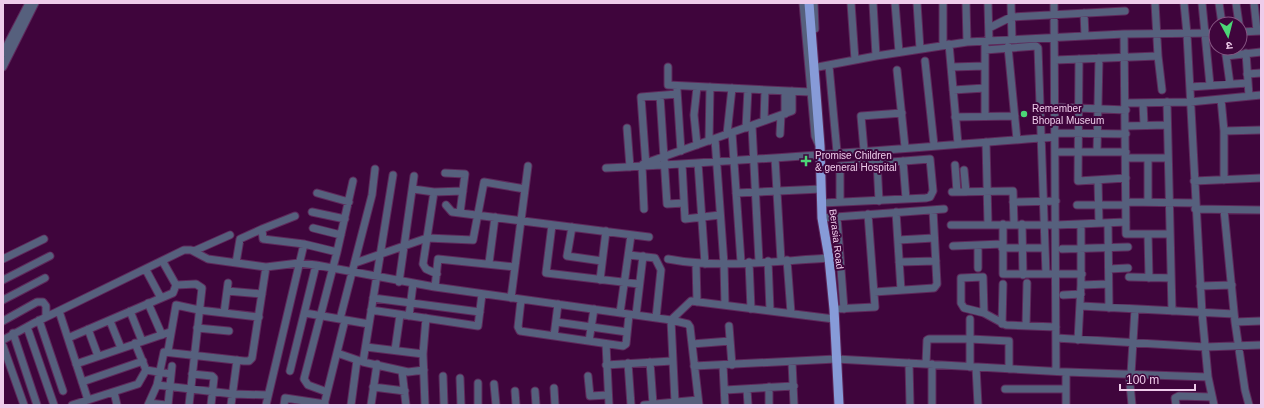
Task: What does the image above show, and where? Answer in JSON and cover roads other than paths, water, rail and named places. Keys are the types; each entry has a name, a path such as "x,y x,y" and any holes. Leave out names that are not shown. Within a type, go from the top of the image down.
{"main road":[{"name":"Berasia Road","path":"809,3 819,133 822,218 829,258 834,309 839,405"}],"street":[{"path":"3,53 29,3"},
{"path":"3,67 35,3"},
{"path":"803,3 815,136 820,150"},
{"path":"814,3 824,136 820,150"},
{"path":"851,3 856,60"},
{"path":"873,3 876,56"},
{"path":"896,3 899,52"},
{"path":"917,3 920,49"},
{"path":"943,3 946,44 951,67 958,144"},
{"path":"966,3 967,42"},
{"path":"985,116 984,50 989,28 988,3"},
{"path":"1011,3 1012,39"},
{"path":"1054,3 1056,371"},
{"path":"1155,3 1156,34 1162,90"},
{"path":"1184,3 1202,313 1208,378 1214,405"},
{"path":"1202,3 1210,85"},
{"path":"1219,3 1221,16"},
{"path":"1236,3 1238,16"},
{"path":"1248,32 1259,31 1254,3"},
{"path":"989,28 1011,18 1125,11"},
{"path":"1084,13 1085,36"},
{"path":"818,67 946,44 967,42 1054,36 1205,33"},
{"path":"1124,34 1126,57 1126,234 1170,234"},
{"path":"984,50 1008,47 1036,46 1038,48 1046,274"},
{"path":"1008,47 1017,140"},
{"path":"1248,54 1261,52"},
{"path":"1055,60 1158,56"},
{"path":"1226,56 1230,84"},
{"path":"1246,56 1249,96"},
{"path":"1098,152 1099,58"},
{"path":"1079,59 1078,181 1126,178"},
{"path":"925,61 934,146"},
{"path":"829,66 837,152"},
{"path":"951,67 985,66"},
{"path":"668,67 668,85 810,92"},
{"path":"897,70 905,147"},
{"path":"1248,74 1261,73"},
{"path":"1190,87 1248,83"},
{"path":"677,86 681,151"},
{"path":"697,87 694,115 697,145"},
{"path":"710,87 712,140 716,162 724,264 725,305"},
{"path":"732,88 730,133 734,161 740,262"},
{"path":"953,90 985,88"},
{"path":"748,89 749,127 753,160 759,261"},
{"path":"764,121 765,90"},
{"path":"643,166 792,111 788,91"},
{"path":"644,209 641,97 677,94"},
{"path":"1054,107 1099,109 1126,107 1143,103 1190,102 1261,95"},
{"path":"660,96 667,204 684,203"},
{"path":"1222,99 1224,131 1224,180"},
{"path":"1167,102 1172,311"},
{"path":"1143,103 1144,125"},
{"path":"864,150 861,116 902,113"},
{"path":"780,134 783,114"},
{"path":"955,117 1015,116"},
{"path":"1126,126 1167,125"},
{"path":"627,128 630,167"},
{"path":"1224,131 1261,130"},
{"path":"606,168 753,160 775,158 820,150 837,152 934,146 1042,138 1078,133 1126,134"},
{"path":"986,142 988,224"},
{"path":"1055,152 1098,152 1148,158 1168,158"},
{"path":"775,158 790,313"},
{"path":"1148,158 1148,202"},
{"path":"822,203 926,198 932,195 931,161 928,159 903,160 840,166 840,202"},
{"path":"903,160 906,199"},
{"path":"877,162 879,200"},
{"path":"698,163 705,264"},
{"path":"682,164 685,219 720,215"},
{"path":"955,165 954,192 1013,191 1014,224"},
{"path":"511,298 528,166"},
{"path":"284,405 285,398 303,403 324,404 337,354 342,319 352,272 375,182 375,169"},
{"path":"964,170 966,192"},
{"path":"445,173 465,174 460,213"},
{"path":"351,405 360,361 366,346 393,175"},
{"path":"399,282 414,176"},
{"path":"1194,181 1261,178"},
{"path":"1098,180 1099,223"},
{"path":"327,392 308,386 304,382 322,316 353,181"},
{"path":"355,263 427,238 473,240 479,215 484,182 525,188"},
{"path":"413,189 434,192 463,191"},
{"path":"736,193 822,189"},
{"path":"434,192 423,264 426,269 436,274"},
{"path":"317,193 349,202"},
{"path":"1013,202 1056,201"},
{"path":"1077,205 1148,202 1169,203 1224,210 1261,210"},
{"path":"446,205 452,212 649,237"},
{"path":"822,218 944,209"},
{"path":"874,292 934,288 936,284 936,261 933,210"},
{"path":"1224,210 1235,322 1244,390 1249,405"},
{"path":"312,212 345,219"},
{"path":"896,212 901,290"},
{"path":"834,309 874,307 868,214"},
{"path":"236,263 240,239 295,216"},
{"path":"489,263 495,217"},
{"path":"837,217 844,309"},
{"path":"951,225 1056,225 1126,222"},
{"path":"1108,223 1109,308"},
{"path":"552,224 546,273 639,284"},
{"path":"1003,224 1003,274 1082,274"},
{"path":"1022,224 1023,275"},
{"path":"1078,340 1082,274 1081,224"},
{"path":"572,227 567,256 602,261"},
{"path":"313,228 341,235"},
{"path":"262,229 263,239 304,244 337,252"},
{"path":"600,280 606,231"},
{"path":"1148,234 1149,278"},
{"path":"194,251 230,235"},
{"path":"620,313 632,235"},
{"path":"898,240 934,238"},
{"path":"3,259 44,239"},
{"path":"266,405 298,263 304,244"},
{"path":"953,246 978,245 1044,248"},
{"path":"978,245 978,268"},
{"path":"1062,248 1128,247"},
{"path":"3,340 13,333 39,320 163,262 184,250 194,251 204,258 236,263 266,267 298,263 316,265 399,282 671,320 689,325 699,403 675,402 644,405"},
{"path":"629,255 655,258 661,268 656,318"},
{"path":"3,280 50,256"},
{"path":"521,300 518,327 520,331 625,346 639,284 643,256"},
{"path":"668,259 705,264 724,264 829,258"},
{"path":"435,287 438,259 489,263 515,267"},
{"path":"768,261 770,310"},
{"path":"899,262 936,261"},
{"path":"163,262 176,285"},
{"path":"749,262 751,309"},
{"path":"696,263 697,302"},
{"path":"290,371 316,265"},
{"path":"146,370 159,371 172,370 167,405 149,404 157,385 159,371 164,352 168,351 249,361 252,358 266,267"},
{"path":"1109,269 1128,268"},
{"path":"146,270 161,298"},
{"path":"984,313 983,277 961,278 962,306 964,308 984,313 1002,324 1056,327"},
{"path":"1129,277 1171,278"},
{"path":"3,300 45,278"},
{"path":"176,285 184,283 200,286 202,288 189,405"},
{"path":"224,313 228,283"},
{"path":"1026,283 1026,326"},
{"path":"409,316 413,284"},
{"path":"1002,324 1003,284"},
{"path":"1081,285 1108,284"},
{"path":"68,338 110,321 130,310 173,293 176,285"},
{"path":"1200,286 1232,285"},
{"path":"227,291 262,294"},
{"path":"372,310 478,326 482,294"},
{"path":"1063,295 1081,294"},
{"path":"373,298 480,312"},
{"path":"675,402 671,320 691,301 834,319"},
{"path":"3,321 37,302 42,302 46,306 46,317"},
{"path":"148,303 162,335"},
{"path":"554,336 558,304"},
{"path":"168,351 170,332 176,305 199,310 259,317"},
{"path":"1081,306 1234,314"},
{"path":"589,341 594,309"},
{"path":"1132,405 1130,374 1136,309"},
{"path":"72,405 138,384 146,370 130,310"},
{"path":"59,311 88,400"},
{"path":"305,313 369,324"},
{"path":"395,350 400,315"},
{"path":"425,405 423,354 426,318"},
{"path":"970,319 970,339 978,405"},
{"path":"39,320 63,391"},
{"path":"110,321 121,348"},
{"path":"1235,322 1261,321"},
{"path":"556,322 627,332"},
{"path":"729,326 732,365"},
{"path":"27,327 54,405"},
{"path":"197,328 229,331"},
{"path":"88,329 98,356"},
{"path":"76,364 170,332"},
{"path":"13,333 37,405"},
{"path":"1056,338 1205,347 1239,347 1261,345"},
{"path":"932,405 927,340 929,339 1009,341 1009,369"},
{"path":"692,344 730,341"},
{"path":"606,344 609,405"},
{"path":"3,346 24,405"},
{"path":"366,346 423,354"},
{"path":"337,354 402,371 408,372 424,370"},
{"path":"694,366 836,359 1066,372 1208,378"},
{"path":"231,405 237,360"},
{"path":"82,382 143,361"},
{"path":"606,365 672,361"},
{"path":"650,362 653,404"},
{"path":"792,362 794,405"},
{"path":"628,363 631,405"},
{"path":"909,363 910,405"},
{"path":"371,405 376,364"},
{"path":"723,365 726,405"},
{"path":"402,371 406,405"},
{"path":"1066,372 1066,405"},
{"path":"192,374 212,376 215,381 212,405"},
{"path":"443,376 444,405"},
{"path":"588,376 590,396 608,395"},
{"path":"460,378 461,405"},
{"path":"478,383 478,405"},
{"path":"494,384 496,405"},
{"path":"157,385 233,394 268,395"},
{"path":"725,390 794,386"},
{"path":"373,387 405,391"},
{"path":"769,387 769,405"},
{"path":"554,388 555,405"},
{"path":"747,389 748,405"},
{"path":"1005,389 1066,389"},
{"path":"515,391 516,405"},
{"path":"535,391 536,405"},
{"path":"114,392 117,405"},
{"path":"1176,405 1175,398 1179,396 1212,397"}],"place":[{"name":"Remember Bhopal Museum","path":"1024,114"},
{"name":"Promise Children & general Hospital","path":"806,161"}]}
